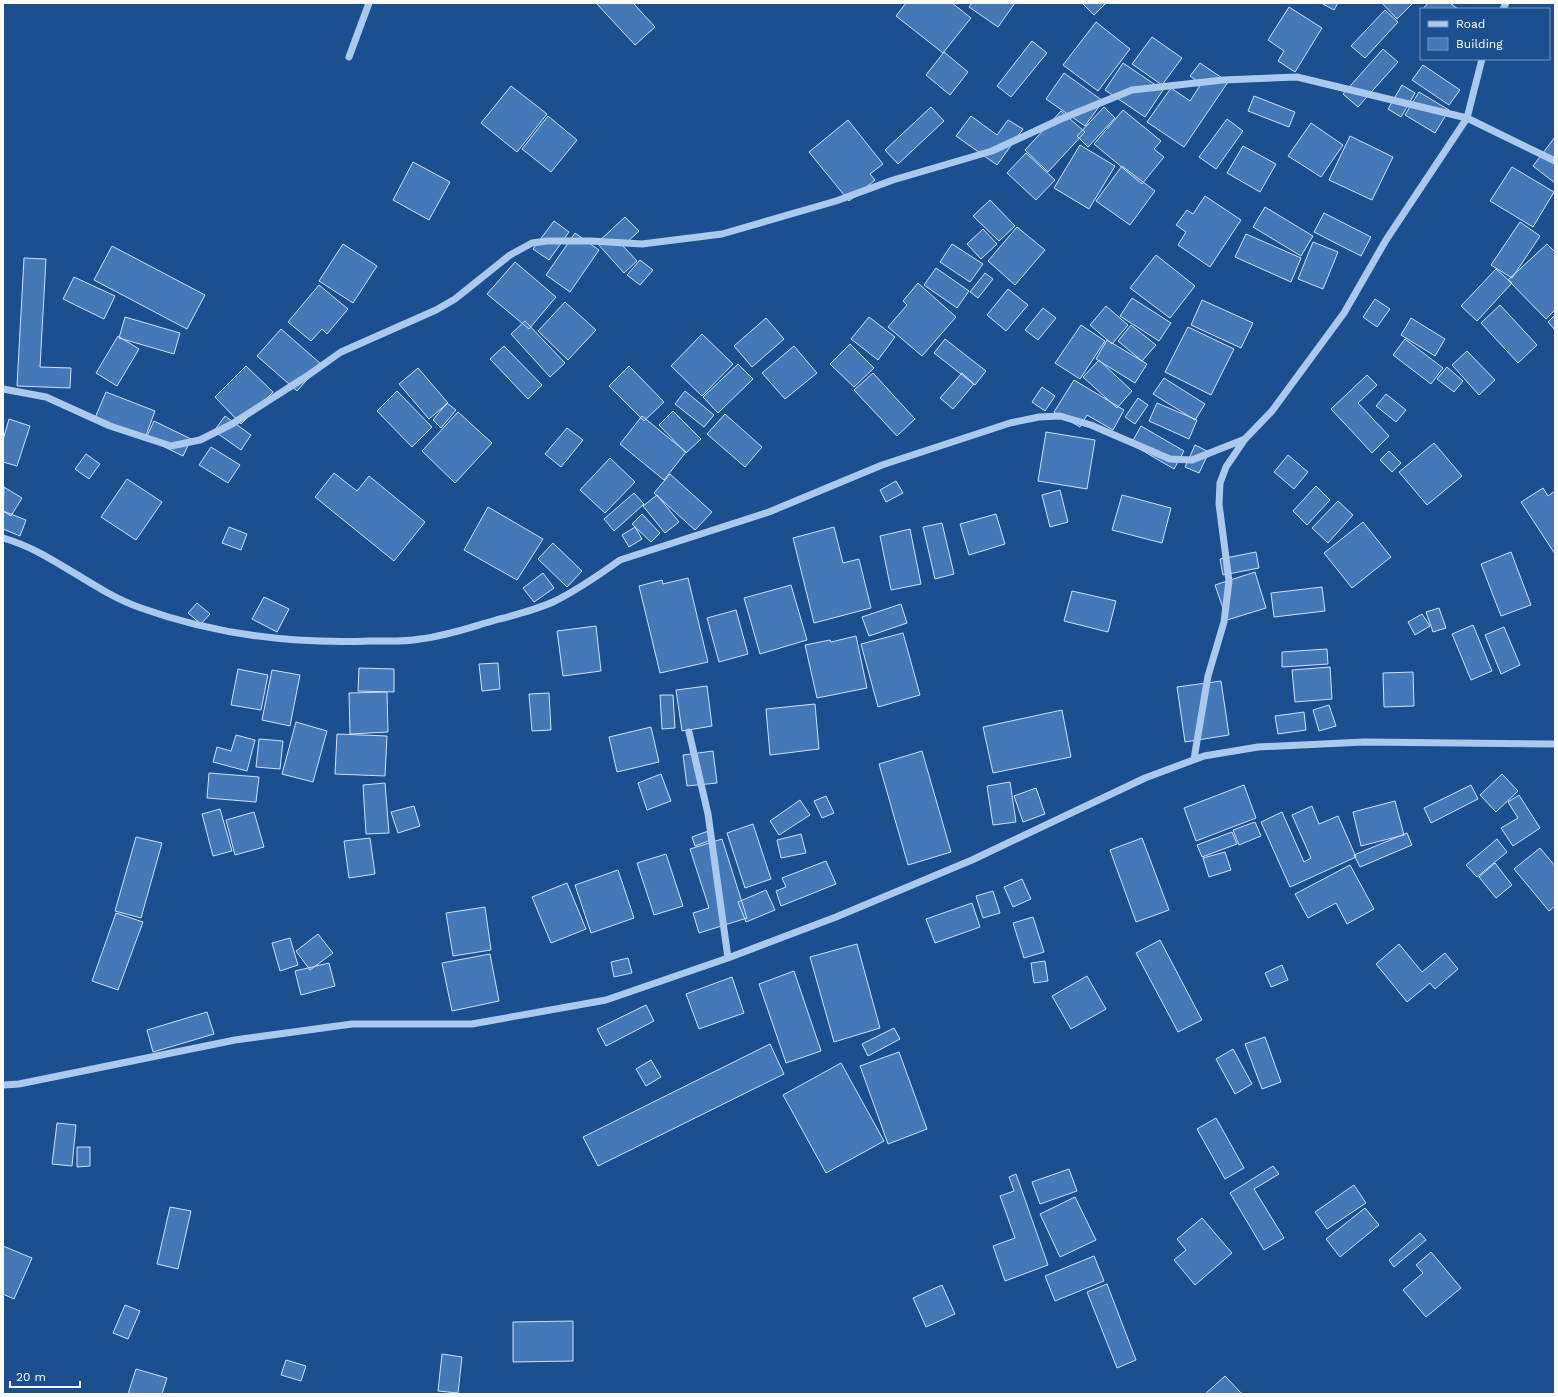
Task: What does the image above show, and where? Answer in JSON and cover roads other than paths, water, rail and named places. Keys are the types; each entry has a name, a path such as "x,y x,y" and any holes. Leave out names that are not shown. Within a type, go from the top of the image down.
{"street":[{"path":"349,57 369,3"},
{"path":"1194,759 1208,676 1224,622 1229,581 1219,504 1220,483 1226,467 1245,439 1272,411 1344,313 1386,240 1467,118 1482,60"},
{"path":"3,389 46,397 110,426 171,446 200,440 232,424 307,376 341,352 436,310 455,299 510,255 532,243 547,241 591,241 642,244 722,234 836,201 893,180 992,151 1061,119 1132,90 1223,80 1297,77 1467,118 1555,162"},
{"path":"3,538 18,542 47,557 102,590 139,607 195,625 247,636 302,641 355,642 418,640 447,635 530,611 553,601 599,575 620,560 769,512 882,465 1010,423 1039,417 1060,416 1091,425 1170,460 1192,460 1245,439"},
{"path":"689,732 708,814 728,958"},
{"path":"3,1085 19,1084 235,1040 352,1024 472,1024 606,1000 728,958 836,917 965,863 1145,778 1204,756 1258,747 1364,742 1555,744"}]}
